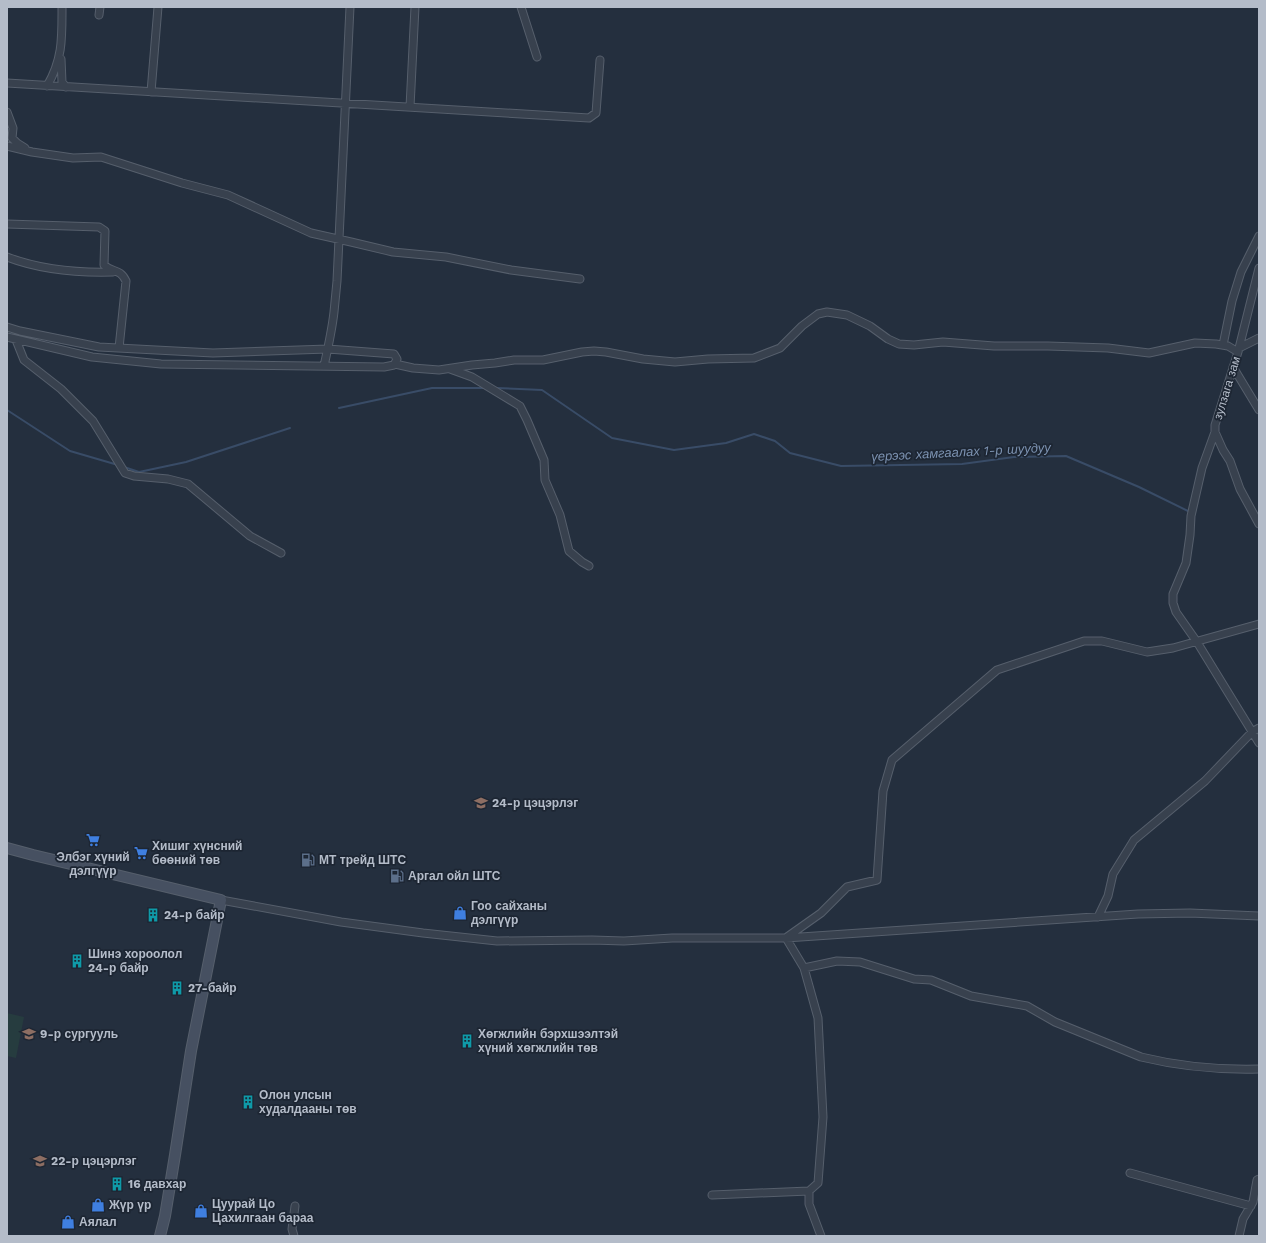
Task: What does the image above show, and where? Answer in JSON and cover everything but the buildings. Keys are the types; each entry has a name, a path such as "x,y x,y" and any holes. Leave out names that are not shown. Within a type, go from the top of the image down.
{"street":[{"path":"62,7 62,82 66,87"},
{"path":"99,15 100,7"},
{"path":"151,92 158,7"},
{"path":"324,366 334,310 339,239 350,7"},
{"path":"410,107 415,7"},
{"path":"521,7 537,57"},
{"path":"47,86 54,73 61,48"},
{"path":"7,83 589,118 596,113 600,60"},
{"path":"7,112 13,128 12,138 17,143 32,152"},
{"path":"7,146 32,152 73,158 101,157 176,181 228,195 311,233 392,252 446,257 511,270 580,279"},
{"path":"7,224 99,227 105,231 104,265 108,269 118,271 123,275 126,281 119,348"},
{"path":"1224,345 1232,301 1241,272 1259,236"},
{"path":"7,256 22,262 61,270 87,273 118,271"},
{"name":"зулзага зам","path":"1259,268 1256,289 1215,425 1215,432 1222,450 1230,462 1240,489 1259,524"},
{"path":"7,337 92,357 161,364 384,367 395,364 413,368 439,370 514,360 543,360 594,351 643,359 675,362 708,359 754,358 780,348 802,326 818,314 827,312 847,315 870,326 888,339 899,344 914,345 943,342 994,346 1108,348 1149,353 1195,343 1224,345 1238,350 1259,338"},
{"path":"7,327 99,347 213,353 328,349 394,354 397,359 395,364"},
{"path":"16,340 24,360 61,389 93,421 125,473 134,476 168,479 188,484 250,536 281,553"},
{"path":"1233,367 1258,405"},
{"path":"448,369 472,377 520,406 544,460 545,480 560,515 569,551 589,566"},
{"path":"1215,432 1202,468 1193,509 1186,563 1173,594 1173,603 1176,612 1197,642 1259,743"},
{"path":"786,938 821,913 847,887 877,880 883,790 892,760 997,670 1084,641 1102,642 1147,652 1173,648 1258,626"},
{"path":"1098,917 1108,896 1113,874 1134,840 1206,781 1252,732 1259,728"},
{"path":"7,848 221,900 341,922 497,941 624,941 672,938 786,938 1098,917 1190,913 1259,916"},
{"path":"160,1236 174,1163 191,1051 221,900"},
{"path":"712,1195 809,1191 818,1183 823,1118 818,1018 804,968 786,938"},
{"path":"804,968 837,961 860,962 914,979 931,980 970,996 1027,1006 1055,1022 1141,1057 1155,1061 1230,1070 1259,1069"},
{"path":"1130,1173 1251,1206"},
{"path":"1239,1236 1243,1219 1253,1202 1257,1180 1259,1179"},
{"path":"809,1191 809,1204 821,1236"},
{"path":"294,1236 292,1229 295,1206"}],"green space":[{"path":"7,1013 24,1017 16,1058 7,1056"}],"waterway":[{"name":"үерээс хамгаалах 1-р шуудуу","path":"339,408 432,388 486,388"},
{"name":"үерээс хамгаалах 1-р шуудуу","path":"496,388 542,390 612,438 674,450 726,443 754,434 775,441 790,453 841,466 962,464 1014,457 1066,456 1139,487 1190,512"},
{"name":"үерээс хамгаалах 1-р шуудуу","path":"7,410 70,451 118,465"},
{"name":"үерээс хамгаалах 1-р шуудуу","path":"124,467 139,472 186,462 290,428"}],"place":[{"name":"24-р цэцэрлэг","path":"481,803"},
{"name":"Элбэг хүний дэлгүүр","path":"93,840"},
{"name":"Хишиг хүнсний бөөний төв","path":"141,853"},
{"name":"МТ трейд ШТС","path":"308,860"},
{"name":"Аргал ойл ШТС","path":"397,876"},
{"name":"Гоо сайханы дэлгүүр","path":"460,913"},
{"name":"24-р байр","path":"153,915"},
{"name":"Шинэ хороолол 24-р байр","path":"77,961"},
{"name":"27-байр","path":"177,988"},
{"name":"9-р сургууль","path":"29,1034"},
{"name":"Хөгжлийн бэрхшээлтэй хүний хөгжлийн төв","path":"467,1041"},
{"name":"Олон улсын худалдааны төв","path":"248,1102"},
{"name":"22-р цэцэрлэг","path":"40,1161"},
{"name":"16 давхар","path":"117,1184"},
{"name":"Жүр үр","path":"98,1205"},
{"name":"Цуурай Цо Цахилгаан бараа","path":"201,1211"},
{"name":"Аялал","path":"68,1222"}]}
